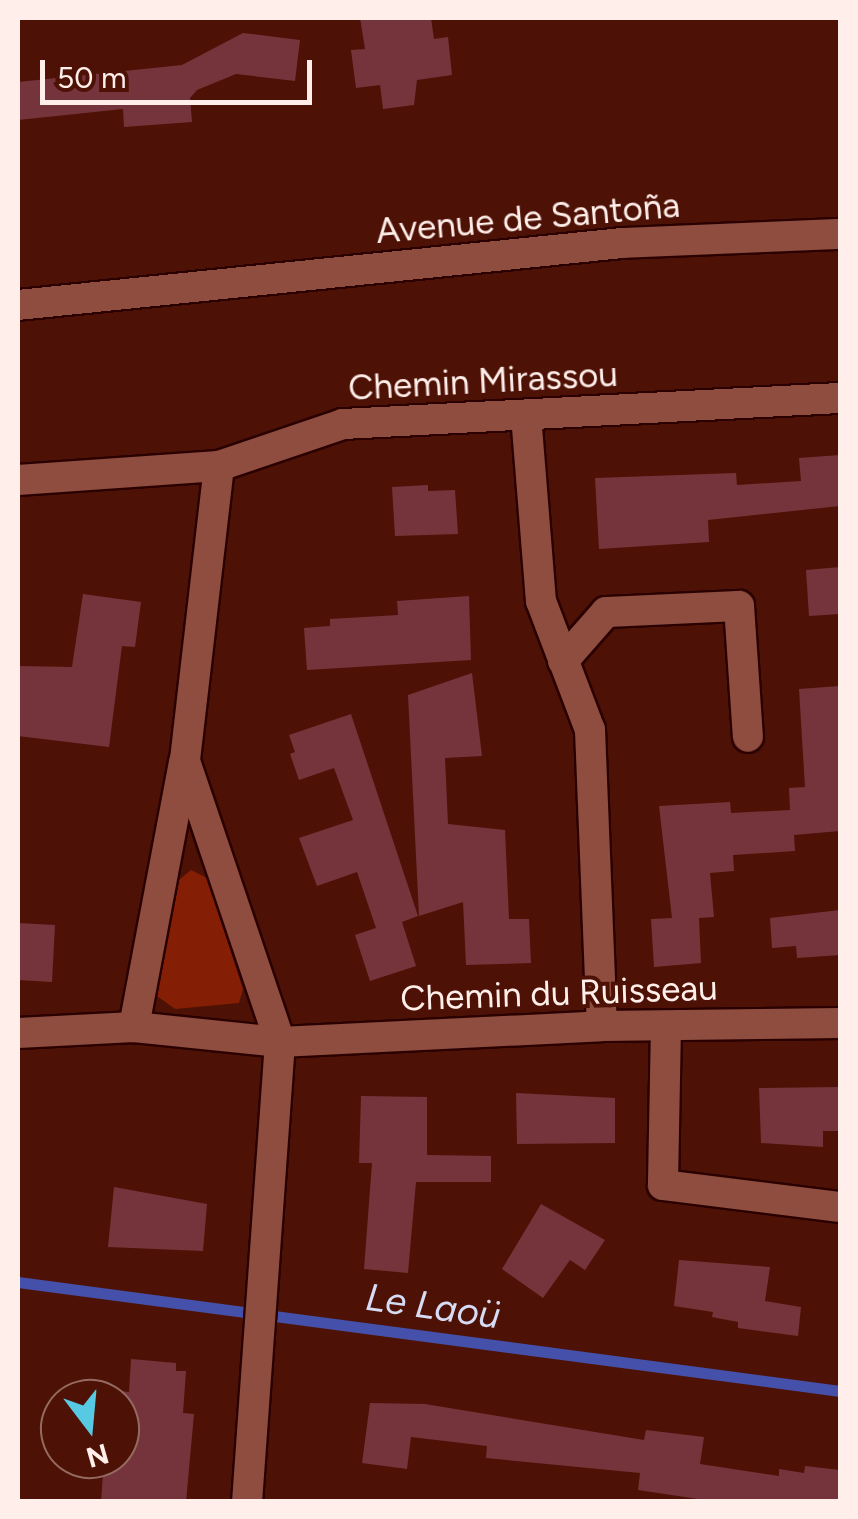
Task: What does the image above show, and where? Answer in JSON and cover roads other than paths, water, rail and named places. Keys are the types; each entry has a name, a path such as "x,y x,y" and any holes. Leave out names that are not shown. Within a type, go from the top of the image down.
{"street":[{"name":"Avenue de Santoña","path":"18,305 622,243 840,234"},
{"name":"Avenue de Santoña","path":"18,316 223,286"},
{"name":"Chemin Mirassou","path":"18,480 219,466 344,424 840,398"},
{"path":"526,415 540,601 590,730 602,1026"},
{"path":"134,1027 184,761 219,466"},
{"path":"563,661 606,612 738,606 748,736"},
{"path":"184,761 280,1042 266,1296 247,1501 256,1502"},
{"name":"Chemin du Ruisseau","path":"18,1032 134,1027 280,1042 602,1026 840,1022"},
{"path":"666,1026 662,1185 840,1207"}],"waterway":[{"name":"Le Laoü","path":"18,1282 840,1391"}]}
